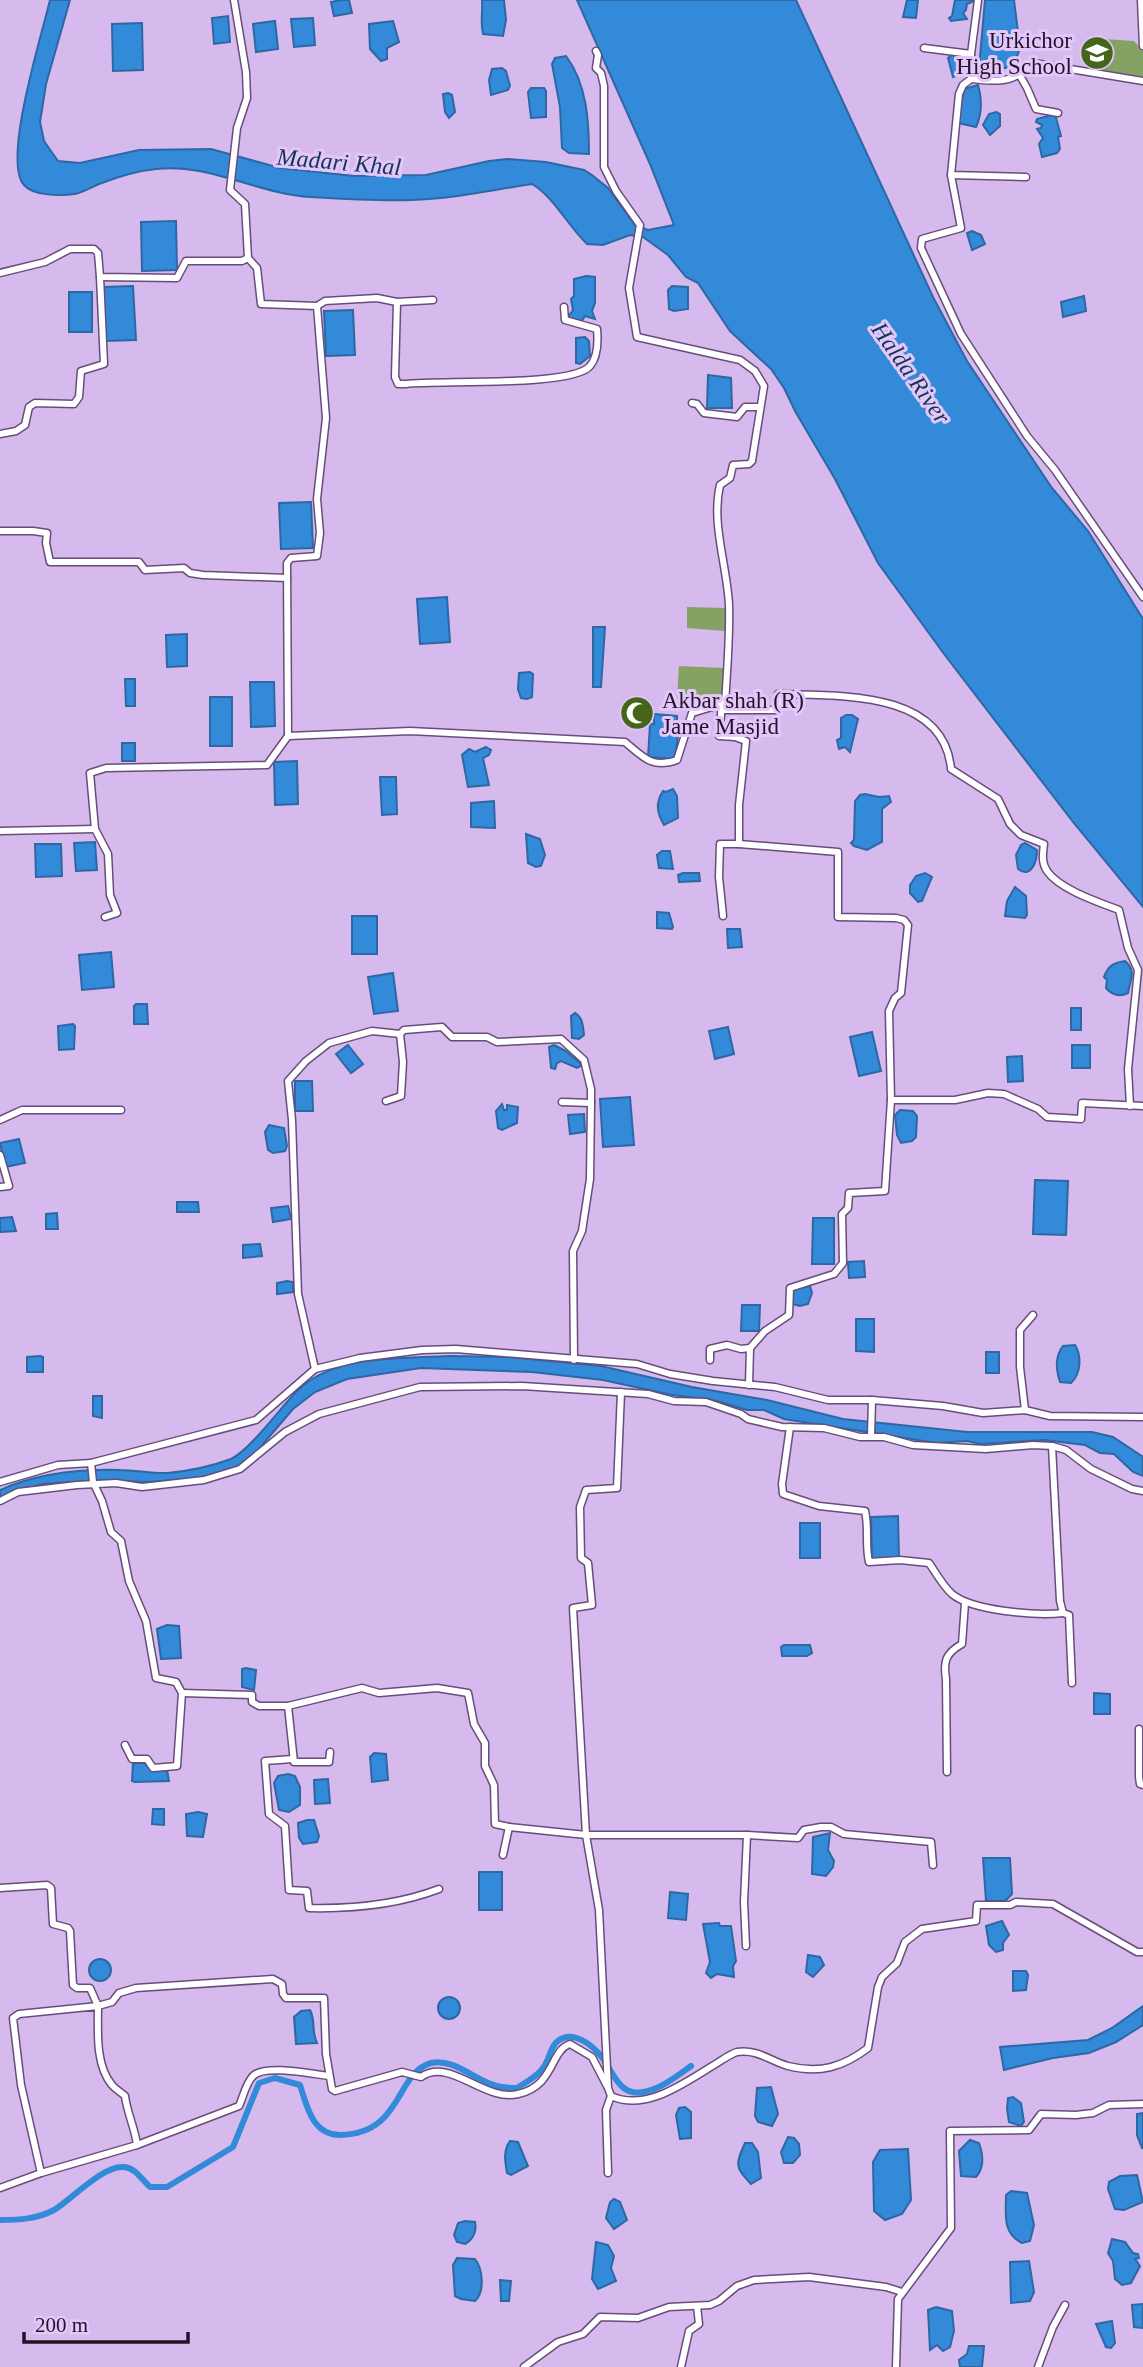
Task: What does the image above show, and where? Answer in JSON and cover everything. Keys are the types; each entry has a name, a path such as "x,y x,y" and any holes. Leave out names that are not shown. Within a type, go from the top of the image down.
{"street":[{"path":"234,0 246,72 247,98 237,128 230,190 245,204 248,258 257,268 261,304 317,306 325,301 377,298 397,302 433,300"},
{"path":"971,79 971,54 978,0"},
{"path":"1141,0 1143,46"},
{"path":"924,48 971,54"},
{"path":"596,51 596,68 601,73 604,86 604,167 616,191 640,225 629,288 637,337 740,360 755,372 764,386 752,461 749,464 733,465 730,478 720,485 719,491 719,529 729,604 725,704 721,707 719,736 746,741 738,844"},
{"path":"1143,81 1034,63 1029,64 1019,74 1000,80 971,79 963,85 959,94 951,175 961,228 922,239 921,248 961,334 1027,436 1055,470 1143,597"},
{"path":"1019,74 1036,109 1058,113"},
{"path":"951,175 1026,177"},
{"path":"0,273 45,262 70,248 94,248 98,253 100,276 104,364 81,370 79,397 74,404 35,402 29,407 25,425 0,434"},
{"path":"100,276 177,278 186,261 242,261 248,258"},
{"path":"397,302 395,377 398,384 515,381 578,374 590,367 596,356 597,329 565,320 564,307"},
{"path":"105,917 117,914 110,895 108,854 95,830 90,773 106,768 267,765 288,736 287,563 291,558 317,556 320,533 317,499 326,418 317,306"},
{"path":"692,403 698,404 704,413 727,417 737,417 745,407 760,407"},
{"path":"0,531 47,533 50,562 139,562 145,570 184,568 190,573 203,575 287,578"},
{"path":"288,736 410,731 625,742 649,762 665,764 677,760 692,713 721,707 778,710 778,694 846,696 882,700 904,708 922,719 947,744 951,769 998,799 1010,824 1021,835 1044,844 1043,861 1047,872 1074,892 1119,910 1128,948 1138,970 1128,1069 1130,1106"},
{"path":"0,831 95,830"},
{"path":"723,916 719,877 720,845 738,844 838,852 838,917 896,918 908,923 901,993 895,998 889,1011 891,1100 885,1192 849,1194 848,1208 842,1214 843,1263 834,1274 790,1288 789,1315 765,1331 750,1348 749,1385"},
{"path":"316,1370 298,1294 292,1120 288,1081 306,1061 329,1043 372,1031 400,1034 404,1030 442,1027 452,1037 487,1037 497,1042 561,1039 584,1060 591,1089 590,1179 582,1231 573,1251 574,1360"},
{"path":"386,1101 401,1096 403,1062 400,1034"},
{"path":"891,1100 956,1100 988,1093 1003,1094 1038,1109 1047,1117 1081,1119 1082,1103 1143,1106"},
{"path":"562,1102 591,1103"},
{"path":"0,1119 22,1110 121,1110"},
{"path":"0,1155 9,1186 0,1187"},
{"path":"1025,1410 1020,1367 1020,1329 1033,1315"},
{"path":"710,1360 710,1349 727,1345 741,1349 750,1348"},
{"path":"0,1482 58,1465 91,1466 256,1420 316,1370 360,1358 422,1350 456,1349 638,1364 670,1374 775,1387 828,1400 872,1400 943,1406 984,1413 1025,1410 1050,1416 1143,1417"},
{"path":"0,1501 18,1492 94,1483 142,1487 204,1480 240,1469 285,1433 319,1414 420,1387 522,1386 648,1394 693,1403 706,1402 748,1419 790,1427 824,1427 860,1437 871,1435 913,1445 986,1449 1052,1446 1066,1450 1091,1469 1143,1491"},
{"path":"608,2088 599,1910 586,1835 573,1608 592,1605 588,1563 581,1558 580,1507 586,1490 617,1488 621,1392"},
{"path":"871,1435 872,1400"},
{"path":"790,1427 783,1494 819,1506 865,1511 869,1562 900,1560 929,1563 951,1593 965,1603 1044,1615 1069,1615 1072,1683"},
{"path":"1052,1446 1060,1601 1063,1613"},
{"path":"91,1466 111,1532 121,1541 129,1581 146,1620 156,1678 176,1682 182,1693 177,1766 153,1768 147,1759 132,1759 125,1745"},
{"path":"947,1772 944,1665 951,1650 962,1644 965,1603"},
{"path":"182,1693 252,1695 252,1702 259,1706 288,1706 362,1688 379,1693 438,1688 468,1693 474,1724 485,1743 485,1766 494,1785 495,1824 509,1828 586,1835 747,1835 798,1838 804,1830 831,1827 844,1834 931,1842 933,1865"},
{"path":"288,1706 293,1759"},
{"path":"1139,1729 1139,1777 1140,1784 1143,1785"},
{"path":"330,1752 329,1762 294,1762 293,1759 265,1761 269,1814 285,1826 289,1890 306,1891 309,1908 345,1908 393,1903 439,1889"},
{"path":"503,1855 509,1828"},
{"path":"746,1946 744,1902 747,1835"},
{"path":"0,1888 47,1885 51,1888 53,1924 70,1931 73,1985 77,1988 90,1988 98,2006 98,2042 103,2068 112,2086 125,2096 136,2130 137,2145"},
{"path":"611,2096 622,2101 647,2100 689,2081 736,2052 759,2053 788,2066 828,2069 850,2062 868,2048 878,1987 882,1977 897,1963 905,1942 922,1929 975,1921 977,1905 1010,1905 1016,1902 1053,1904 1137,1952 1143,1952"},
{"path":"41,2173 21,2085 13,2018 19,2014 98,2006 112,2002 119,1993 136,1988 273,1979 282,1984 286,1998 324,1998 329,2076 335,2091 402,2072 421,2077 428,2072 443,2071 498,2094 517,2095 534,2088 548,2076 558,2053 563,2046 570,2044 592,2057 611,2096 606,2110 608,2173"},
{"path":"0,2188 137,2145 239,2106 250,2079 256,2073 270,2070 329,2076"},
{"path":"896,2367 898,2299 951,2228 950,2131 1029,2130 1041,2114 1076,2115 1093,2113 1109,2105 1143,2104"},
{"path":"524,2367 558,2342 583,2334 600,2318 638,2318 668,2307 710,2305 737,2286 754,2280 794,2277 886,2287 902,2292"},
{"path":"1038,2367 1065,2305"},
{"path":"681,2367 689,2331 699,2324 697,2306"}],"green space":[{"path":"1103,39 1134,41 1143,51 1143,79 1102,72"},
{"path":"687,607 725,608 725,631 687,628"},
{"path":"679,666 724,668 722,702 677,699"}],"water":[{"name":"Halda River","path":"50,0 70,0 46,84 40,122 44,141 58,161 80,163 139,150 211,149 280,168 354,176 426,175 507,159 546,162 584,170 592,175 608,188 635,225 648,230 674,225 650,164 577,0 796,0 933,297 967,361 1052,488 1088,531 1143,619 1143,907 1073,822 878,563 835,479 771,369 730,331 698,283 686,277 668,255 643,237 630,235 603,245 587,244 547,197 532,184 426,199 348,199 291,195 215,174 176,168 134,173 75,194 55,195 28,189 18,172 20,125"},
{"path":"349,0 352,13 334,16 331,2"},
{"path":"482,0 504,0 506,20 503,36 483,34"},
{"path":"907,0 918,0 916,18 903,17"},
{"path":"955,0 976,0 967,4 963,13 967,19 951,21 949,18 952,16"},
{"path":"985,0 1014,0 1020,48 1013,68 979,68"},
{"path":"228,16 230,42 214,44 212,18"},
{"path":"313,18 315,45 294,47 291,19"},
{"path":"275,21 278,49 256,52 253,24"},
{"path":"393,21 399,42 387,48 387,59 381,61 370,49 369,24"},
{"path":"142,23 143,70 113,71 112,24"},
{"path":"955,53 963,59 963,74 953,77 948,58"},
{"path":"566,56 583,91 589,154 569,153 562,148 560,107 552,64 555,58"},
{"path":"502,68 506,71 510,86 508,90 491,95 489,80 492,69"},
{"path":"978,85 981,106 976,127 958,123 964,89"},
{"path":"531,88 544,88 546,91 546,117 531,118 528,92"},
{"path":"443,94 452,95 455,112 449,118 445,112"},
{"path":"989,114 1000,114 1000,126 990,135 983,125"},
{"path":"1055,114 1061,136 1058,137 1060,149 1057,153 1042,157 1039,144 1043,138 1037,129 1042,125 1036,122 1037,119"},
{"path":"176,221 177,270 142,271 141,222"},
{"path":"972,231 981,235 985,244 972,250 967,233"},
{"path":"595,277 595,303 592,311 595,319 585,316 582,321 567,318 573,310 571,299 574,296 574,279"},
{"path":"133,286 136,340 104,341 102,287"},
{"path":"672,286 688,287 688,309 669,309 668,290"},
{"path":"69,292 92,292 92,332 69,332"},
{"path":"1084,296 1086,311 1063,317 1061,302"},
{"path":"353,310 355,355 326,356 324,311"},
{"path":"585,337 589,341 590,356 580,364 576,363 576,338"},
{"path":"708,375 731,378 732,408 707,408"},
{"path":"311,502 313,548 281,549 279,503"},
{"path":"447,597 450,642 420,644 417,599"},
{"path":"593,627 605,627 601,687 593,687"},
{"path":"187,634 187,666 167,667 166,635"},
{"path":"519,673 533,674 532,697 521,698 518,689"},
{"path":"125,679 135,679 135,706 126,706"},
{"path":"250,682 274,682 275,726 251,727"},
{"path":"210,697 232,697 232,746 210,746"},
{"path":"654,714 677,716 677,723 680,723 673,759 648,757 650,724 654,724"},
{"path":"846,715 858,719 850,752 845,747 839,749 837,740 841,738 841,718"},
{"path":"122,743 135,743 135,761 122,761"},
{"path":"486,747 491,750 489,755 483,758 489,785 468,787 462,755 469,749 475,752"},
{"path":"297,761 298,804 275,805 274,762"},
{"path":"380,777 396,777 397,814 382,815"},
{"path":"673,789 677,796 678,818 664,825 658,812 659,800 663,791"},
{"path":"865,794 889,796 891,802 882,809 882,842 867,850 851,843 854,840 855,801"},
{"path":"494,801 495,828 471,827 471,803"},
{"path":"526,834 540,839 545,855 541,866 528,863"},
{"path":"95,842 97,870 76,871 74,843"},
{"path":"1025,843 1037,850 1032,868 1023,872 1018,869 1016,855"},
{"path":"35,844 61,844 62,876 36,877"},
{"path":"662,851 670,851 673,869 659,868 657,855"},
{"path":"699,873 700,881 679,882 678,875"},
{"path":"925,873 932,877 922,901 918,902 910,893 910,885 916,876"},
{"path":"1015,887 1026,896 1025,918 1005,916 1007,901"},
{"path":"657,912 669,913 672,929 657,928"},
{"path":"352,916 377,916 377,954 352,954"},
{"path":"727,929 740,929 742,947 728,948"},
{"path":"111,952 114,987 82,990 79,955"},
{"path":"1125,961 1132,972 1128,993 1116,995 1106,988 1107,980 1104,977 1112,966"},
{"path":"393,973 398,1011 374,1014 368,977"},
{"path":"136,1004 147,1004 148,1024 134,1024"},
{"path":"1071,1008 1081,1008 1081,1030 1071,1030"},
{"path":"575,1013 580,1017 583,1026 584,1035 579,1039 572,1038 571,1016"},
{"path":"73,1024 74,1049 59,1050 58,1026"},
{"path":"728,1027 734,1054 715,1059 709,1031"},
{"path":"872,1032 881,1071 859,1076 850,1037"},
{"path":"348,1045 363,1064 351,1073 336,1054"},
{"path":"554,1045 582,1065 577,1068 561,1061 555,1069 551,1068 549,1047"},
{"path":"1072,1045 1090,1045 1090,1068 1072,1068"},
{"path":"1022,1056 1023,1081 1008,1082 1007,1057"},
{"path":"295,1081 312,1081 313,1111 295,1111"},
{"path":"630,1097 634,1145 603,1147 600,1099"},
{"path":"502,1104 504,1110 507,1110 507,1105 518,1107 517,1123 502,1130 498,1128 496,1111"},
{"path":"900,1110 913,1111 917,1116 916,1137 912,1141 901,1143 897,1135 895,1115"},
{"path":"584,1114 585,1132 570,1134 568,1115"},
{"path":"269,1125 284,1128 287,1146 285,1151 273,1153 268,1150 265,1132"},
{"path":"19,1139 25,1163 5,1167 0,1143"},
{"path":"1035,1180 1068,1181 1066,1235 1033,1234"},
{"path":"177,1202 198,1202 199,1212 177,1212"},
{"path":"288,1206 291,1219 273,1222 271,1208"},
{"path":"57,1213 58,1229 46,1229 46,1214"},
{"path":"12,1217 16,1231 0,1232 0,1218"},
{"path":"813,1218 834,1218 834,1264 812,1264"},
{"path":"260,1244 262,1256 243,1258 243,1245"},
{"path":"864,1261 865,1277 849,1278 848,1262"},
{"path":"293,1282 293,1292 277,1294 277,1283"},
{"path":"810,1286 812,1293 808,1304 792,1304 793,1291 796,1288"},
{"path":"742,1305 760,1305 759,1331 741,1331"},
{"path":"856,1319 874,1319 874,1352 856,1351"},
{"path":"1075,1345 1079,1359 1077,1375 1071,1383 1060,1382 1057,1368 1059,1354 1063,1346"},
{"path":"986,1352 999,1352 999,1373 986,1373"},
{"path":"450,1356 509,1357 601,1366 692,1387 767,1400 843,1419 967,1432 1092,1432 1113,1437 1143,1457 1143,1476 1133,1472 1114,1454 1100,1453 1085,1445 1044,1440 981,1444 967,1441 936,1443 784,1419 764,1410 747,1410 713,1400 672,1395 603,1380 532,1372 421,1368 347,1379 315,1392 293,1409 263,1444 257,1457 225,1472 200,1478 147,1482 101,1480 42,1484 0,1499 0,1490 59,1473 126,1470 168,1473 224,1462 247,1447 298,1390 313,1378 350,1364"},
{"path":"27,1357 43,1357 43,1372 27,1372"},
{"path":"93,1396 102,1396 102,1418 93,1416"},
{"path":"898,1516 899,1559 872,1560 871,1517"},
{"path":"800,1523 820,1523 820,1558 800,1558"},
{"path":"167,1625 179,1626 181,1658 161,1659 157,1629"},
{"path":"810,1645 812,1653 807,1656 782,1656 781,1647"},
{"path":"242,1669 256,1670 254,1690 242,1687"},
{"path":"1094,1693 1110,1694 1110,1714 1094,1714"},
{"path":"374,1753 386,1754 388,1780 372,1782 370,1757"},
{"path":"133,1763 144,1763 150,1768 167,1770 169,1781 132,1781"},
{"path":"278,1776 295,1776 300,1787 300,1805 289,1812 279,1810 274,1783"},
{"path":"328,1779 330,1803 315,1804 314,1780"},
{"path":"153,1809 164,1809 164,1825 152,1824"},
{"path":"186,1814 207,1814 203,1837 187,1836"},
{"path":"314,1820 319,1836 317,1842 303,1844 299,1838 298,1823"},
{"path":"830,1833 828,1850 834,1861 833,1867 826,1876 812,1874 813,1837"},
{"path":"983,1858 1010,1858 1012,1894 1005,1901 986,1901"},
{"path":"479,1872 502,1872 502,1910 479,1910"},
{"path":"670,1892 688,1894 686,1920 668,1918"},
{"path":"1002,1921 1009,1935 1003,1943 1003,1950 996,1952 989,1945 986,1926"},
{"path":"719,1923 720,1926 731,1926 736,1961 733,1966 734,1977 717,1974 711,1978 706,1973 710,1962 703,1924"},
{"path":"808,1955 820,1957 824,1965 813,1977 806,1972"},
{"path":"100,1959 108,1962 111,1970 108,1978 100,1981 92,1978 89,1970 92,1962"},
{"path":"1013,1971 1026,1971 1026,1990 1013,1991"},
{"path":"449,1997 457,2000 460,2008 457,2016 449,2019 441,2016 438,2008 441,2000"},
{"path":"1143,2006 1143,2025 1116,2042 1089,2053 1053,2058 1004,2070 1000,2047 1088,2040 1112,2028"},
{"path":"310,2010 317,2043 296,2044 294,2017 301,2011"},
{"path":"771,2087 778,2114 772,2126 758,2122 755,2116 757,2088"},
{"path":"1013,2097 1021,2103 1024,2122 1021,2126 1009,2122 1008,2098"},
{"path":"685,2107 691,2112 691,2138 680,2139 676,2115 679,2108"},
{"path":"1143,2113 1142,2148 1137,2135 1137,2114"},
{"path":"788,2137 794,2138 799,2144 800,2155 793,2163 784,2163 781,2152"},
{"path":"970,2140 979,2143 981,2152 982,2165 976,2177 961,2176 959,2151"},
{"path":"510,2141 518,2142 528,2166 511,2175 507,2173 505,2160"},
{"path":"745,2143 752,2143 758,2152 761,2178 751,2184 738,2165"},
{"path":"908,2149 911,2200 902,2214 885,2220 874,2211 873,2162 880,2150"},
{"path":"1137,2175 1143,2202 1124,2210 1115,2209 1108,2189 1109,2182 1120,2176"},
{"path":"1011,2191 1027,2193 1034,2225 1030,2241 1022,2243 1008,2228 1006,2195"},
{"path":"614,2199 620,2202 627,2220 614,2229 606,2218 610,2202"},
{"path":"475,2222 475,2232 465,2244 457,2242 454,2235 458,2223"},
{"path":"1112,2239 1125,2242 1133,2253 1138,2254 1139,2258 1135,2259 1140,2266 1131,2283 1122,2285 1115,2279 1113,2261 1108,2253"},
{"path":"596,2242 608,2245 614,2256 611,2268 616,2281 598,2289 592,2279"},
{"path":"457,2258 475,2259 478,2263 482,2286 475,2301 455,2296 453,2265"},
{"path":"1029,2261 1034,2292 1030,2301 1011,2303 1010,2262"},
{"path":"500,2280 511,2281 509,2301 501,2301"},
{"path":"1143,2304 1143,2328 1134,2327 1132,2305"},
{"path":"936,2307 952,2311 954,2331 950,2347 943,2351 937,2345 930,2350 928,2310"},
{"path":"1112,2321 1115,2343 1111,2348 1106,2347 1096,2324"},
{"path":"969,2346 984,2346 982,2367 960,2367 959,2360 967,2354"}],"waterway":[{"path":"0,2220 48,2213 97,2177 116,2168 132,2170 150,2187 167,2187 233,2147 259,2083 275,2078 300,2085 308,2110 317,2125 331,2134 340,2135 361,2132 376,2125 396,2102 410,2078 431,2063 447,2063 494,2085 517,2088 541,2071 559,2040 570,2037 593,2047 622,2087 635,2093 656,2088 691,2066"}],"place":[{"name":"Urkichor High School","path":"1097,53"},
{"name":"Akbar shah (R) Jame Masjid","path":"637,713"}],"water label":[{"name":"Madari Khal","path":"339,162"}]}
